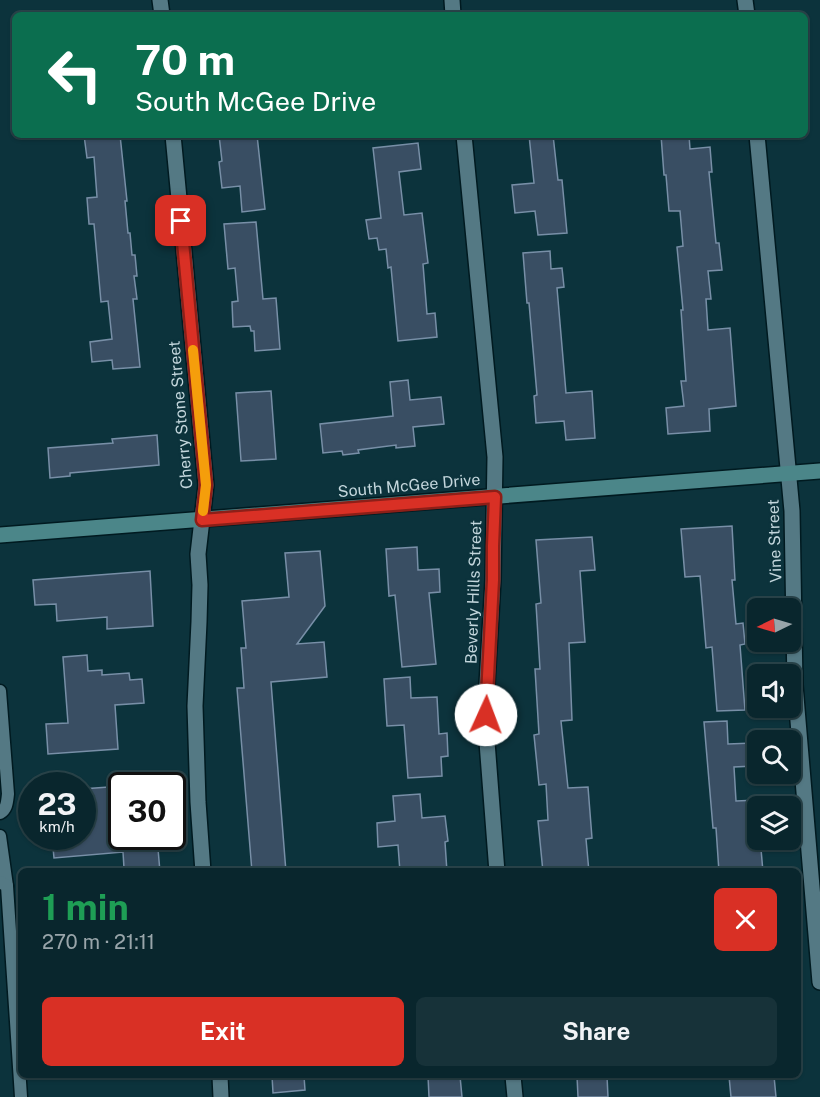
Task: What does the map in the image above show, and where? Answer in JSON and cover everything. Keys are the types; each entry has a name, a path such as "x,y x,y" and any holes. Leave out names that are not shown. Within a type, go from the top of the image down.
{"street":[{"name":"Cherry Stone Street","path":"173,138 206,485 198,554 200,585 195,717 203,868"},
{"name":"Beverly Hills Street","path":"464,138 495,457 493,580 486,701 497,868"},
{"name":"Vine Street","path":"758,138 792,511 795,685 820,982"},
{"name":"South McGee Drive","path":"0,535 820,471"},
{"path":"220,1078 221,1097"},
{"path":"513,1078 515,1097"}],"lane":[{"path":"0,691 8,794 7,804 0,813"},
{"path":"0,836 18,1062"},
{"path":"19,1078 21,1097"}],"building":[{"path":"84,138 120,138 128,233 130,233 132,255 135,255 137,276 134,276 137,299 133,299 140,367 113,369 112,360 92,362 90,342 112,339 108,301 101,302 94,224 89,224 87,198 97,197 94,157 87,158"},
{"path":"219,138 257,138 265,209 242,212 240,186 222,188 219,162 222,161"},
{"path":"529,138 553,138 558,180 562,180 567,233 538,235 535,211 515,213 512,185 534,183"},
{"path":"661,138 689,138 690,149 710,147 712,172 709,172 716,243 719,243 722,270 708,271 711,299 706,299 708,330 730,328 736,406 709,409 710,431 668,434 666,408 684,406 681,381 686,381 677,247 683,246 680,211 669,211 666,175 664,175"},
{"path":"418,143 421,169 399,172 404,215 422,213 428,263 423,264 427,314 435,313 437,337 398,341 391,267 388,268 386,249 379,250 377,238 369,239 366,220 381,218 373,148"},
{"path":"256,222 263,299 276,298 280,349 255,351 254,331 251,331 250,326 233,327 232,302 238,301 235,268 228,269 224,224"},
{"path":"550,251 551,269 562,268 564,287 557,288 566,393 592,391 595,438 566,440 564,421 536,423 534,396 537,395 523,253"},
{"path":"408,380 410,400 441,397 444,424 413,427 415,446 396,448 396,445 358,450 359,453 343,455 342,451 323,453 320,424 393,416 390,382"},
{"path":"271,391 276,459 241,461 236,393"},
{"path":"157,435 159,465 70,473 70,476 50,478 48,448 113,443 112,439"},
{"path":"732,526 735,580 732,580 736,624 743,623 745,644 740,645 745,710 717,711 712,647 706,648 700,576 685,577 681,529"},
{"path":"592,537 595,570 580,571 585,642 569,643 572,720 561,721 568,788 588,787 592,838 586,839 589,868 543,868 538,821 548,820 546,784 539,785 534,735 539,734 535,669 540,669 536,604 541,603 536,540"},
{"path":"417,547 418,570 439,569 440,592 429,593 436,664 402,667 395,595 389,596 386,549"},
{"path":"320,551 325,606 297,644 324,642 327,677 271,682 286,868 252,868 237,688 244,688 241,648 246,648 242,601 289,597 285,553"},
{"path":"150,571 153,626 107,629 107,617 57,621 56,604 35,605 33,580"},
{"path":"87,655 88,671 102,670 102,675 129,673 130,680 142,679 144,703 115,705 118,749 48,754 46,724 68,723 63,657"},
{"path":"410,677 411,698 437,697 439,734 447,733 448,756 441,757 442,776 408,778 404,725 387,726 384,679"},
{"path":"727,721 728,744 747,743 747,766 734,767 736,801 747,800 747,850 761,850 763,868 719,868 716,828 713,828 704,722"},
{"path":"108,787 108,850 158,850 160,868 124,868 123,852 54,858 53,850 96,850 96,788"},
{"path":"420,794 422,818 445,816 448,841 445,842 447,868 400,868 398,845 378,847 377,823 395,821 393,796"},
{"path":"272,1078 304,1078 305,1090 273,1093"},
{"path":"428,1078 460,1078 462,1097 429,1097"},
{"path":"577,1078 607,1078 608,1097 578,1097"},
{"path":"729,1078 774,1078 776,1097 731,1097"}],"slow traffic":[{"path":"193,350 206,485 203,511"}],"route":[{"path":"181,221 206,485 202,520 495,497 486,715"}]}
